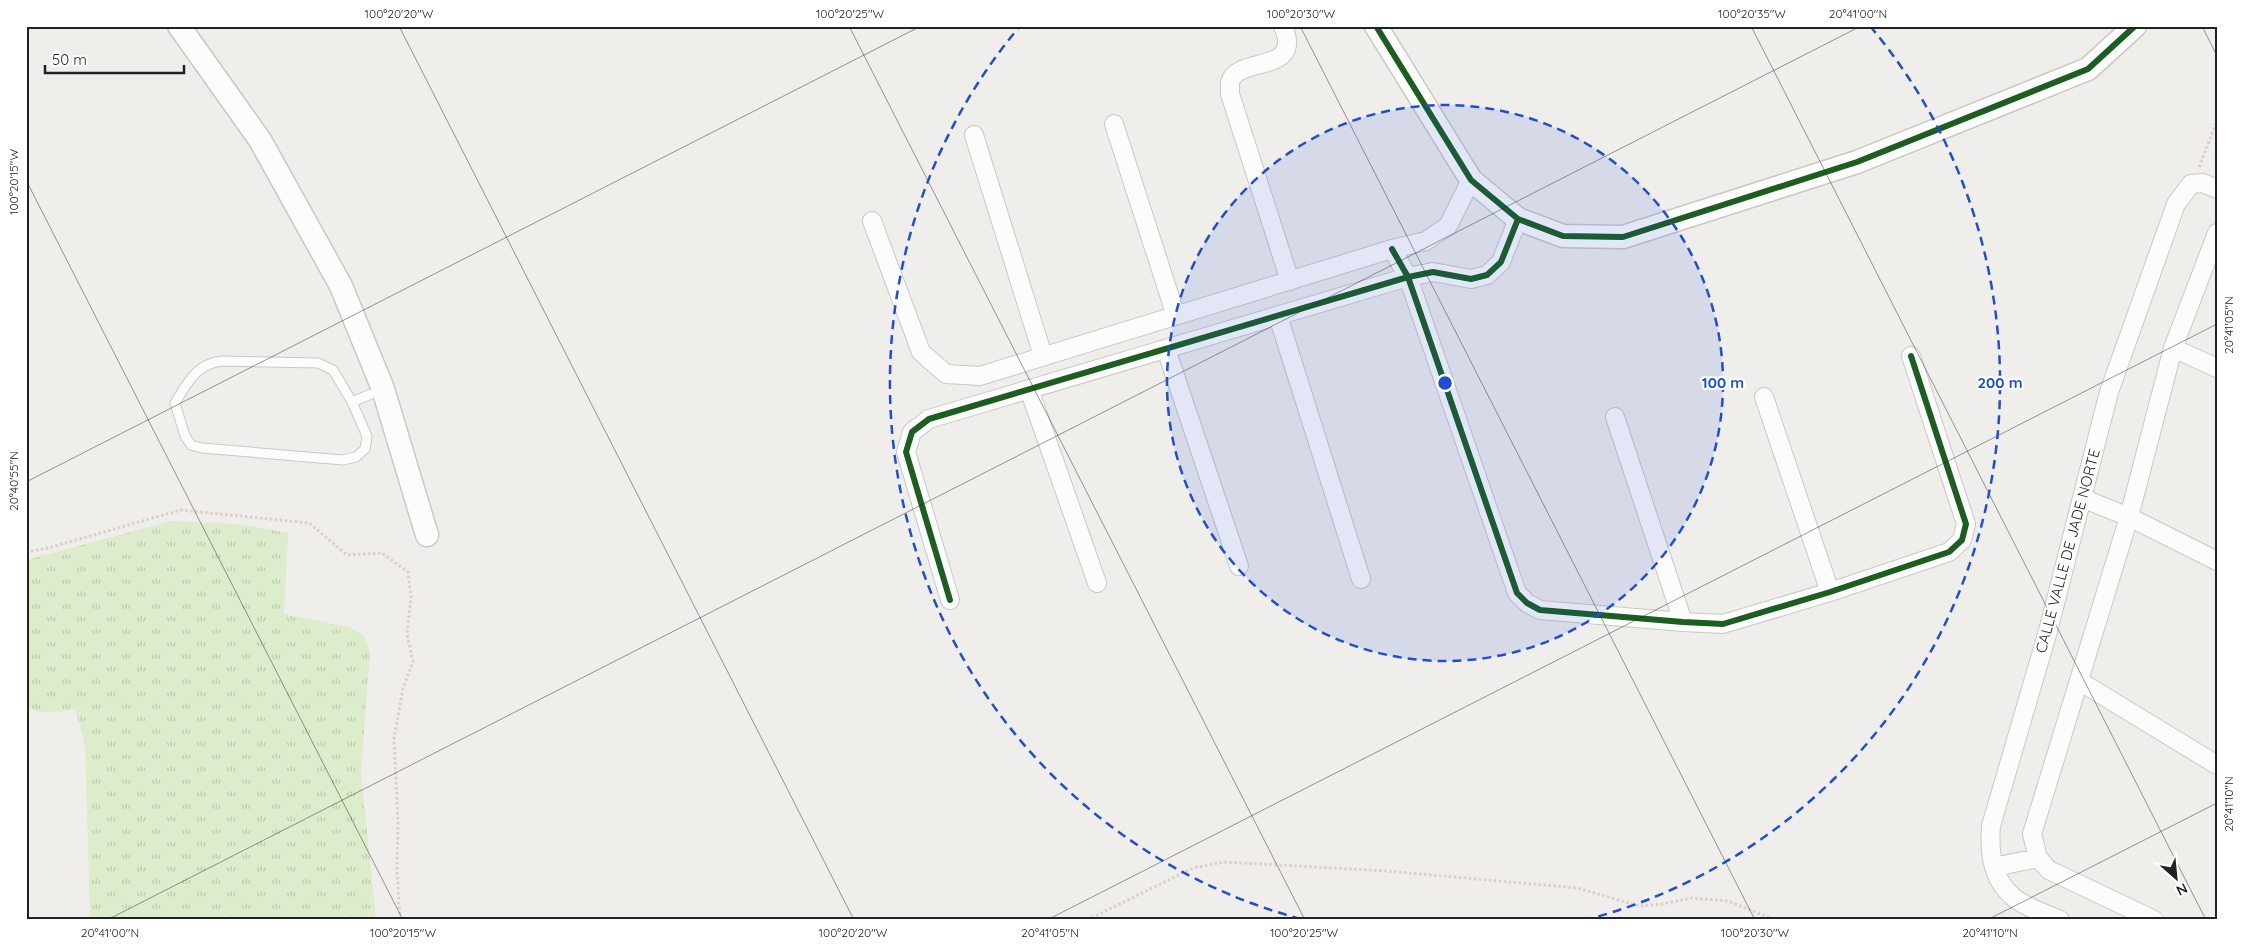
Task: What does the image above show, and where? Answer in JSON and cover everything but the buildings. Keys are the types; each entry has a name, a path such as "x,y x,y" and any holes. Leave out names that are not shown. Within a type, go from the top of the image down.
{"street":[{"path":"179,26 260,140 341,286 383,389 428,536"},
{"path":"1283,26 1287,36 1286,48 1277,59 1239,71 1230,81 1230,94 1290,281"},
{"path":"1376,26 1471,180 1518,219 1563,236 1623,237 1857,162 2088,69 2135,26"},
{"path":"1114,124 1176,316"},
{"path":"974,135 1043,356"},
{"path":"872,222 921,352 946,374 980,376 1392,249 1426,241 1448,226 1471,180"},
{"path":"2191,184 2203,183 2217,189"},
{"name":"CALLE VALLE DE JADE NORTE","path":"2060,920 2012,896 1994,867 1990,844 1991,826 2048,631 2109,392 2176,204 2191,184"},
{"path":"950,600 906,452 912,432 929,419 1408,277 1432,272 1472,279 1486,275 1501,262 1518,219"},
{"path":"2154,920 2049,870 2038,858 2032,834 2129,517 2173,348 2217,233"},
{"path":"1392,249 1408,277 1517,592 1527,604 1540,610 1723,624 1830,592 1949,552 1962,540 1966,524 1910,356"},
{"path":"1278,316 1361,579"},
{"path":"2173,348 2217,368"},
{"path":"1166,349 1239,566"},
{"path":"1029,390 1097,583"},
{"path":"1764,396 1830,592"},
{"path":"1615,417 1683,622"},
{"path":"2082,498 2129,517 2217,561"},
{"path":"2079,681 2217,765"},
{"path":"1994,867 2038,858"}],"lane":[{"path":"222,361 318,363 333,370 352,402 367,436 365,448 356,457 343,460 202,448 191,445 184,436 175,403 192,376 209,362 222,361"},
{"path":"352,402 383,389"}],"path":[{"path":"2191,184 2217,120"},
{"path":"26,552 48,548 181,510 309,523 347,555 382,553 408,572 411,598 407,634 413,662 403,688 394,739 398,823 396,872 400,920"},
{"path":"1087,920 1193,868 1224,862 1387,871 1577,888 1640,906 1692,898 1728,901 1775,920"}],"green space":[{"path":"171,521 240,524 288,533 284,614 348,627 364,635 370,652 361,772 376,920 90,920 85,744 75,709 57,712 37,712 26,707 26,560"}],"cycle path":[{"path":"1376,26 1471,180 1518,219 1563,236 1623,237 1857,162 2088,69 2135,26"},
{"path":"950,600 906,452 912,432 929,419 1408,277 1433,272 1471,279 1487,275 1501,262 1518,219"},
{"path":"1392,249 1408,277 1517,593 1527,603 1540,610 1723,624 1830,592 1949,552 1962,540 1966,524 1911,356"}]}
